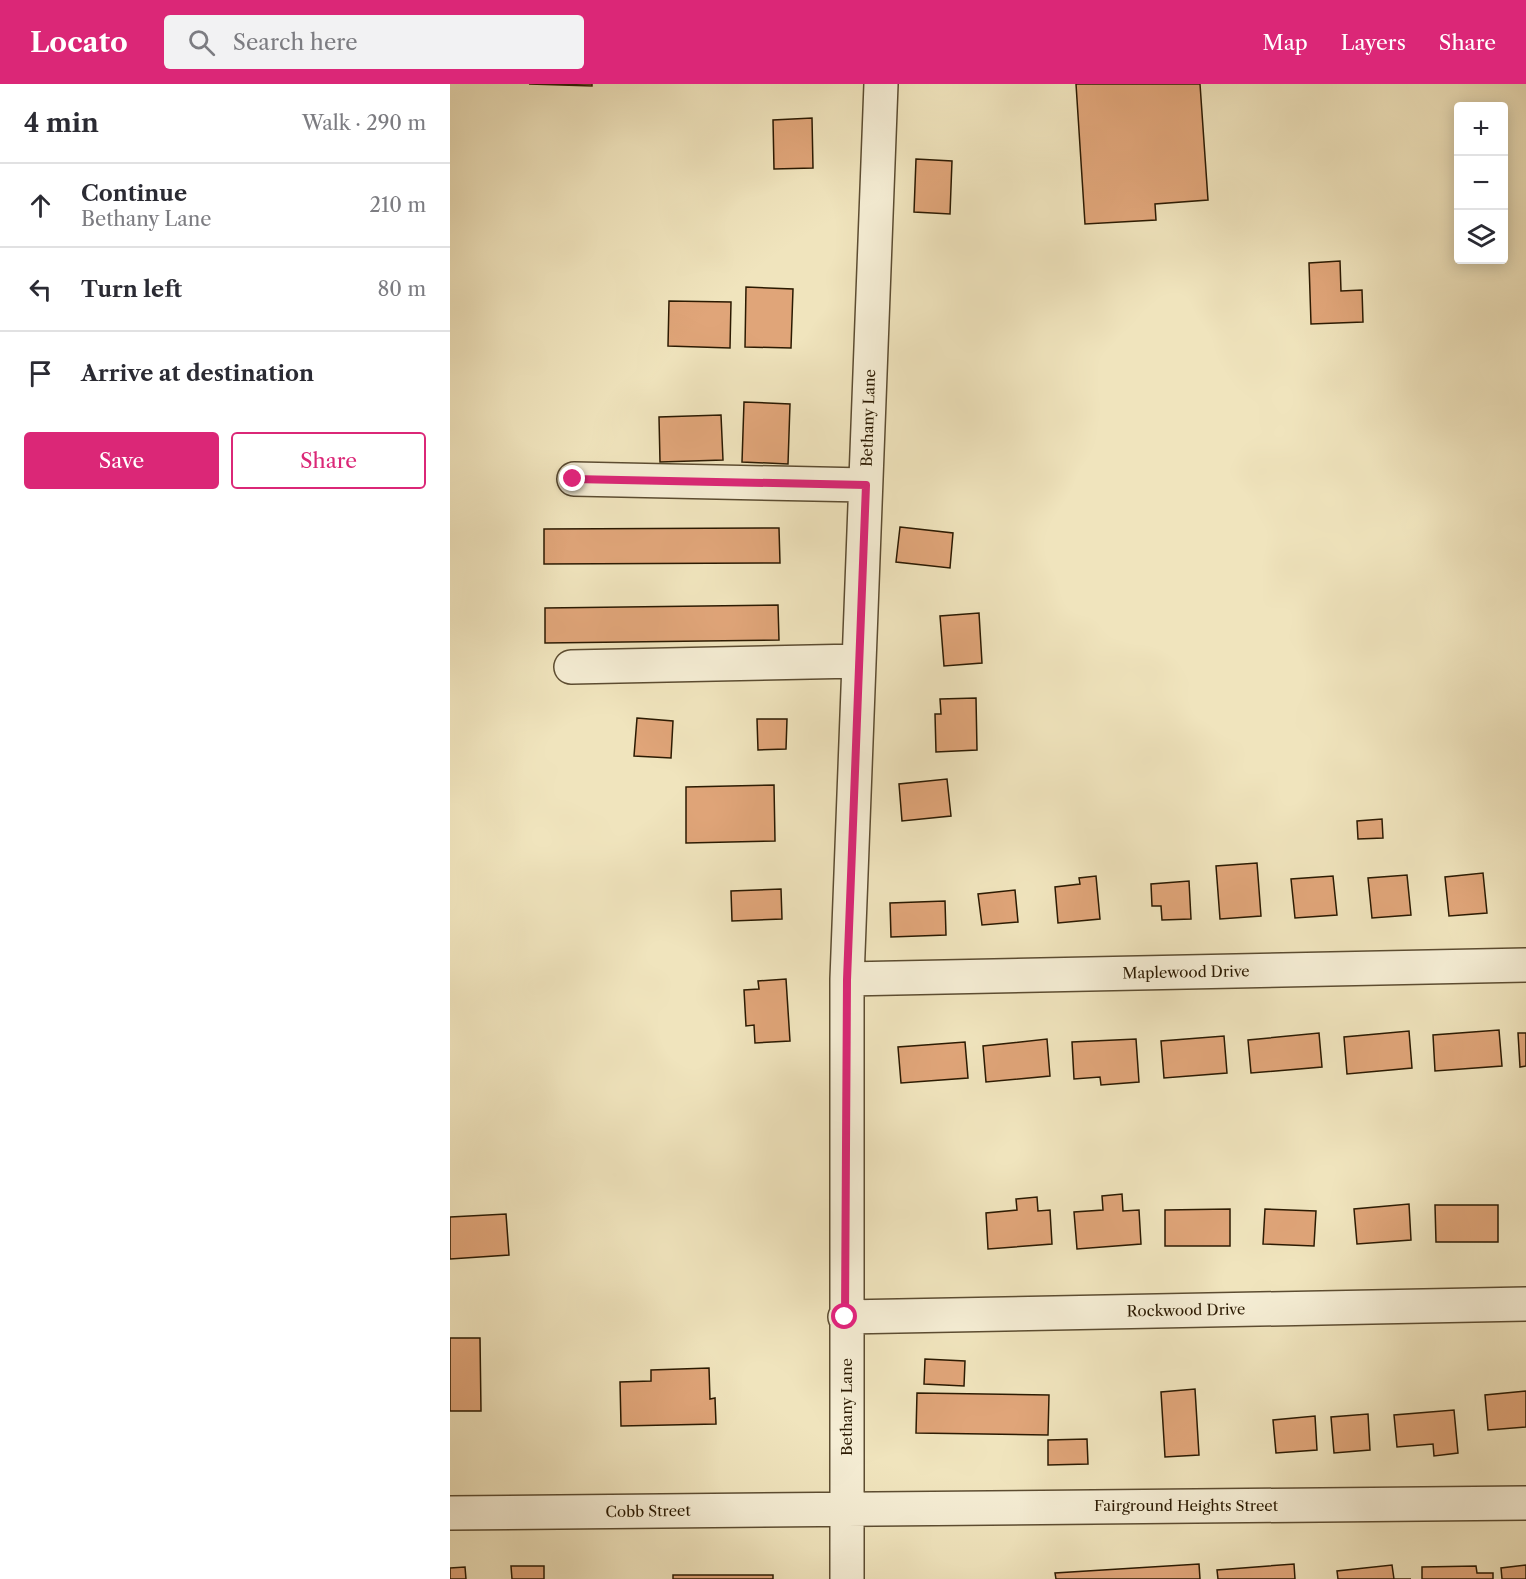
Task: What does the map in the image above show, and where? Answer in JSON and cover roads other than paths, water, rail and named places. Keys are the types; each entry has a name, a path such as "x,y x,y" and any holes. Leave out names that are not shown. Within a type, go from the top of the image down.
{"street":[{"name":"Bethany Lane","path":"847,1579 845,1317 847,980 881,84"},
{"path":"573,479 866,485"},
{"path":"571,667 859,661"},
{"name":"Maplewood Drive","path":"847,980 1526,965"},
{"name":"Rockwood Drive","path":"845,1317 1526,1304"},
{"name":"Fairground Heights Street","path":"847,1508 1526,1503"},
{"name":"Cobb Street","path":"450,1513 847,1508"}]}
